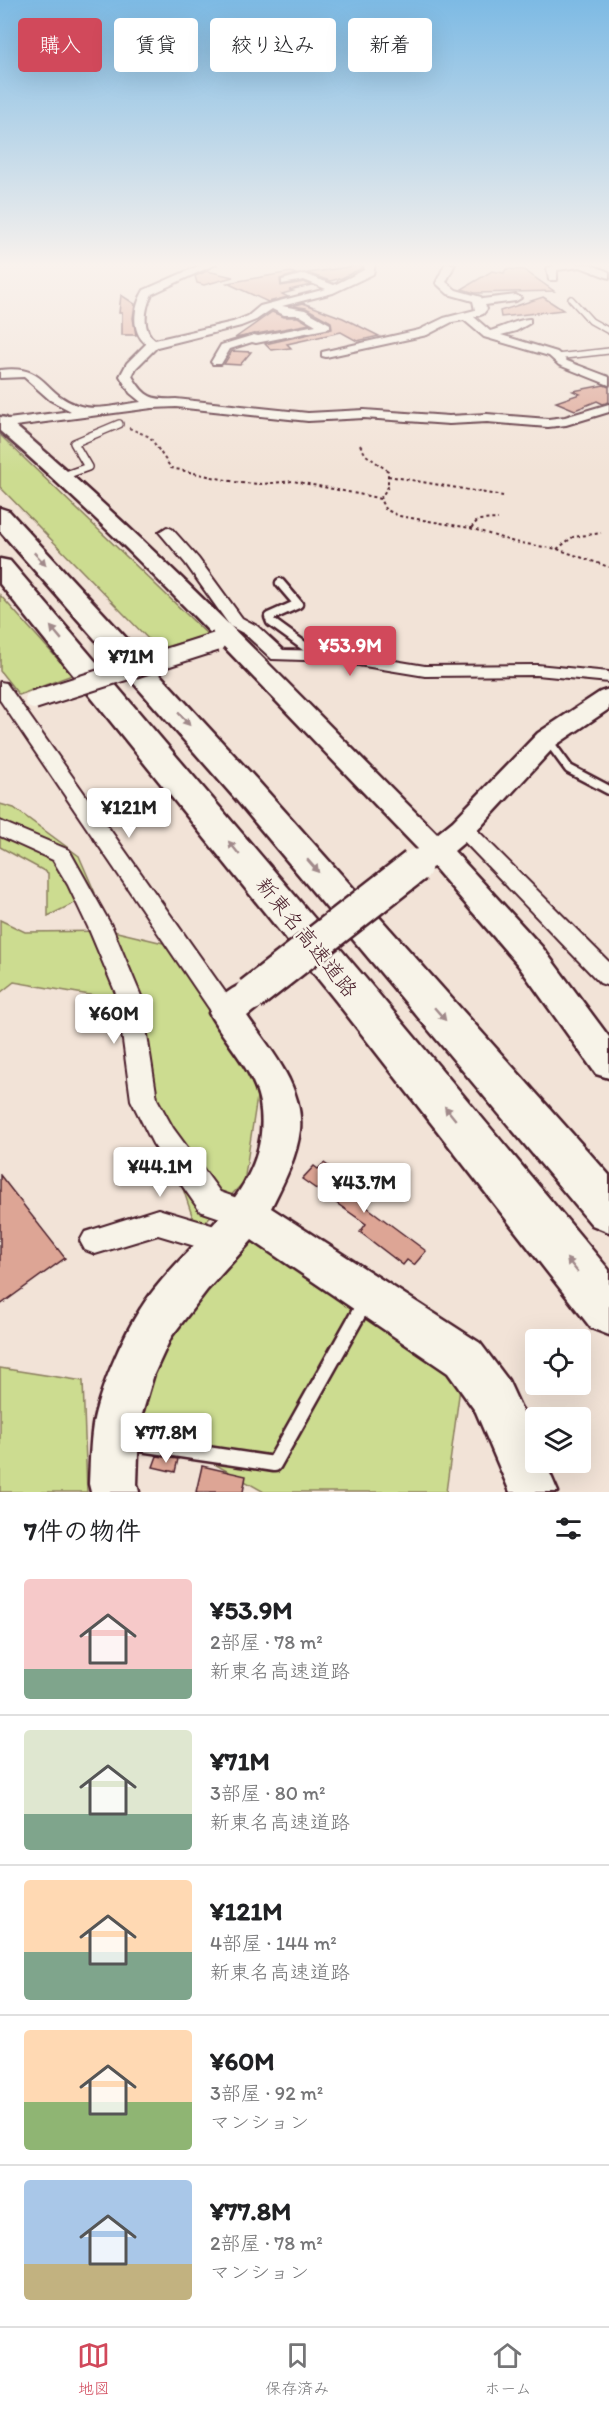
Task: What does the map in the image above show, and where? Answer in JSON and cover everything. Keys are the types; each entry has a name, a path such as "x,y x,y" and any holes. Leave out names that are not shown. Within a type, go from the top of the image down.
{"highway":[{"path":"0,516 245,788 609,1210"},
{"name":"新東名高速道路","path":"0,567 351,990 609,1310"}],"street":[{"path":"143,334 153,344"},
{"path":"152,404 134,390 126,376 131,366 153,344 202,334"},
{"path":"249,334 256,340 288,334"},
{"path":"326,354 420,334"},
{"path":"488,335 493,334"},
{"path":"488,335 537,348 563,363 609,381"},
{"path":"217,362 225,347 254,338"},
{"path":"0,374 15,372 28,374 54,397 71,406 116,418 152,404 176,403 308,417 364,414 448,420 487,418 548,423 566,421 609,408"},
{"path":"1,423 95,413"},
{"path":"1,423 63,476 232,637 426,858 530,956 609,1064"},
{"path":"167,532 198,569 236,622 232,637"},
{"path":"16,704 232,637 278,655 334,656 425,671 537,670 609,677"},
{"path":"0,687 16,704 239,1004 278,1102 281,1130 269,1172 236,1228 192,1276 156,1322 134,1369 116,1424 113,1484 115,1492"},
{"path":"239,1004 463,828 548,739 609,697"},
{"path":"0,828 60,855 100,927 129,996 144,1100 163,1136 210,1203 236,1228 369,1295 464,1358 492,1396 534,1492"},
{"path":"463,828 609,976"},
{"path":"95,1241 158,1222 236,1228"}],"lane":[{"path":"556,357 609,351"},
{"path":"63,476 88,467 74,443 116,418"},
{"path":"280,583 298,604 269,618 318,656"},
{"path":"548,739 569,769 609,790"},
{"path":"115,1440 274,1464 369,1295"}],"path":[{"path":"116,418 150,437 171,468 240,483 262,484 293,481 380,499"},
{"path":"360,445 366,455 388,471 388,487 380,499"},
{"path":"388,476 503,496"},
{"path":"380,499 385,509 399,516 471,528 514,542 556,549 609,567"},
{"path":"471,528 478,520 498,519"},
{"path":"556,549 573,537 601,533"}],"green space":[{"path":"0,435 208,635 158,649 0,487"},
{"path":"0,595 72,675 19,695 0,671"},
{"path":"0,804 14,808 79,856 95,893 48,916 48,873 0,847"},
{"path":"0,920 25,932 113,931 180,947 259,1084 244,1182 197,1230 158,1123 136,1003 14,982 0,993"},
{"path":"247,1214 464,1358 446,1492 264,1492 165,1436 123,1432 161,1316"},
{"path":"0,1368 83,1381 87,1492 0,1492"}],"building":[{"path":"241,334 258,334 235,338"},
{"path":"311,334 334,334 287,344 291,348 271,350 265,344"},
{"path":"344,334 374,334 379,336 357,341"},
{"path":"232,351 251,352 240,365 224,364"},
{"path":"604,385 609,387 609,402 603,404 597,401 575,410 556,402 580,394 573,391"},
{"path":"324,1163 368,1194 360,1202 426,1251 414,1265 407,1260 403,1265 360,1232 366,1224 302,1179 314,1166 318,1169"},
{"path":"0,1175 65,1258 0,1305"},
{"path":"157,1456 178,1459 175,1472 153,1467"},
{"path":"202,1466 246,1476 243,1492 196,1492"}]}
